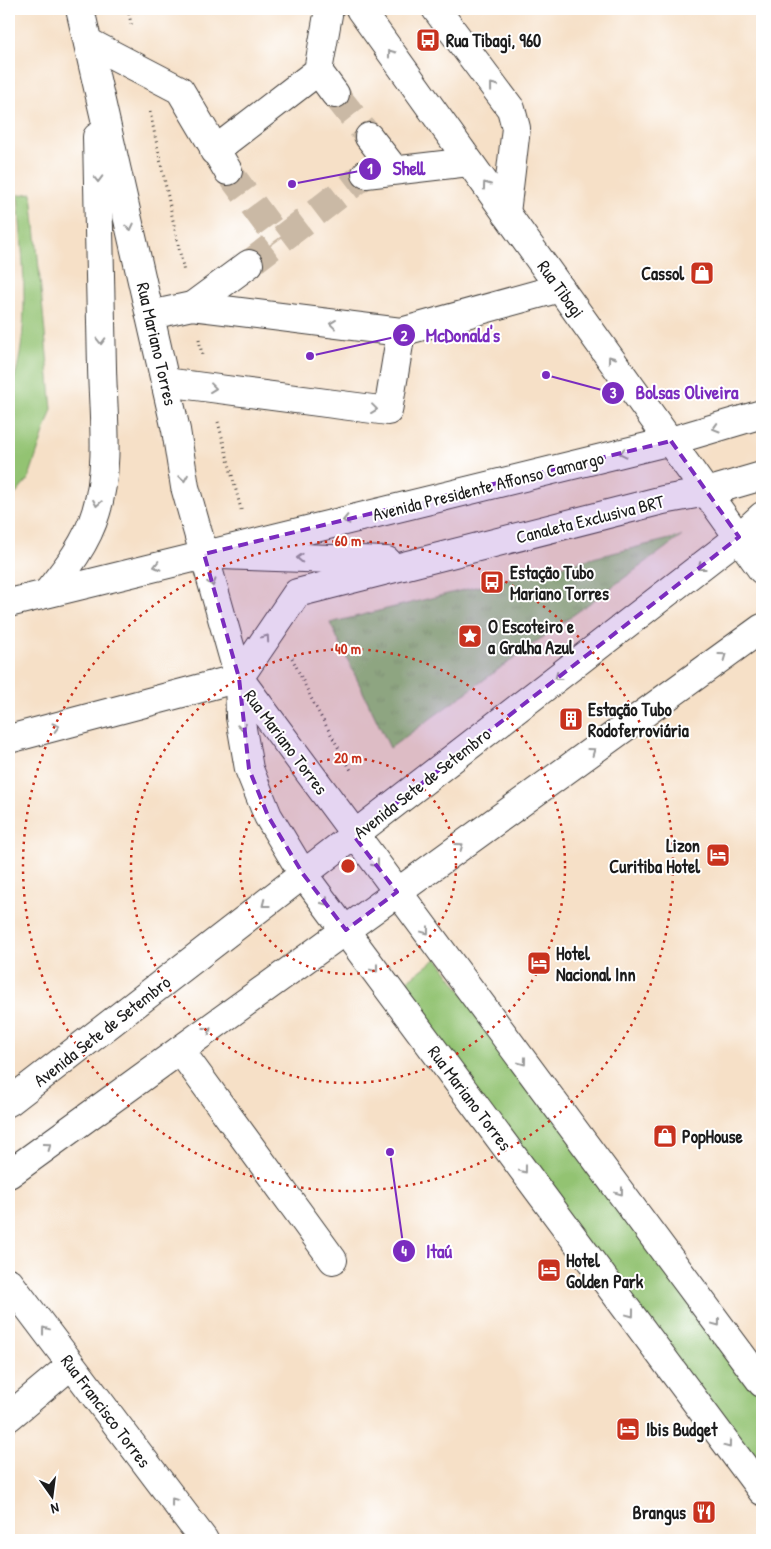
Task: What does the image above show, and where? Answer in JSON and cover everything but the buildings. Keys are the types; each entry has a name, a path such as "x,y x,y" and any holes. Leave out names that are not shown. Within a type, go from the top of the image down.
{"main road":[{"name":"Rua Mariano Torres","path":"80,9 176,430 185,487 239,678 240,718 249,769 268,816 303,874 762,1491"},
{"path":"88,42 180,90 221,161 318,71 329,9"},
{"name":"Rua Tibagi","path":"360,9 762,570"},
{"path":"436,9 511,109 516,128 506,213"},
{"path":"318,71 335,94"},
{"path":"47,593 72,562 87,534 96,512 101,482 103,418 96,77"},
{"path":"369,137 394,170"},
{"path":"366,174 470,162"},
{"path":"192,306 249,264"},
{"path":"150,315 192,306 401,332 560,288"},
{"path":"165,382 388,411 401,332"},
{"name":"Avenida Presidente Affonso Camargo","path":"9,603 671,441 762,414"},
{"name":"Canaleta Exclusiva BRT","path":"239,678 297,593 663,500 707,492 762,476"},
{"name":"Avenida Sete de Setembro","path":"9,1102 740,537 762,516"},
{"name":"Canaleta Exclusiva BRT","path":"204,554 418,562"},
{"path":"9,1174 762,628"},
{"name":"Rua Mariano Torres","path":"239,678 354,836 762,1383"},
{"path":"9,739 239,678"},
{"path":"180,1050 333,1260"},
{"name":"Rua Francisco Torres","path":"9,1282 204,1540"},
{"path":"9,1417 71,1365"}],"path":[{"path":"128,9 210,388 244,523"},
{"path":"276,624 315,706 354,774"}],"highlighted area":[{"path":"671,441 739,537 354,836 397,892 346,930 303,874 268,816 249,769 239,678 204,554"}],"green space":[{"path":"32,193 52,409 28,480 9,502 9,394 21,347 24,296 18,195"},
{"path":"682,536 390,748 330,623"},
{"path":"437,958 762,1397 762,1482 396,989"}],"tunnel":[{"path":"335,94 369,137"},
{"path":"228,171 279,240"},
{"path":"249,264 366,174"}],"place":[{"name":"Rua Tibagi, 960","path":"428,40"},
{"name":"Shell","path":"292,184"},
{"name":"Cassol","path":"702,273"},
{"name":"McDonald's","path":"310,356"},
{"name":"Bolsas Oliveira","path":"546,375"},
{"name":"Estação Tubo Mariano Torres","path":"492,582"},
{"name":"O Escoteiro e a Gralha Azul","path":"470,636"},
{"name":"Estação Tubo Rodoferroviária","path":"571,719"},
{"name":"Lizon Curitiba Hotel","path":"718,855"},
{"name":"Hotel Nacional Inn","path":"539,963"},
{"name":"PopHouse","path":"665,1136"},
{"name":"Itaú","path":"390,1152"},
{"name":"Hotel Golden Park","path":"549,1270"},
{"name":"Ibis Budget","path":"628,1429"},
{"name":"Brangus","path":"704,1512"}]}
